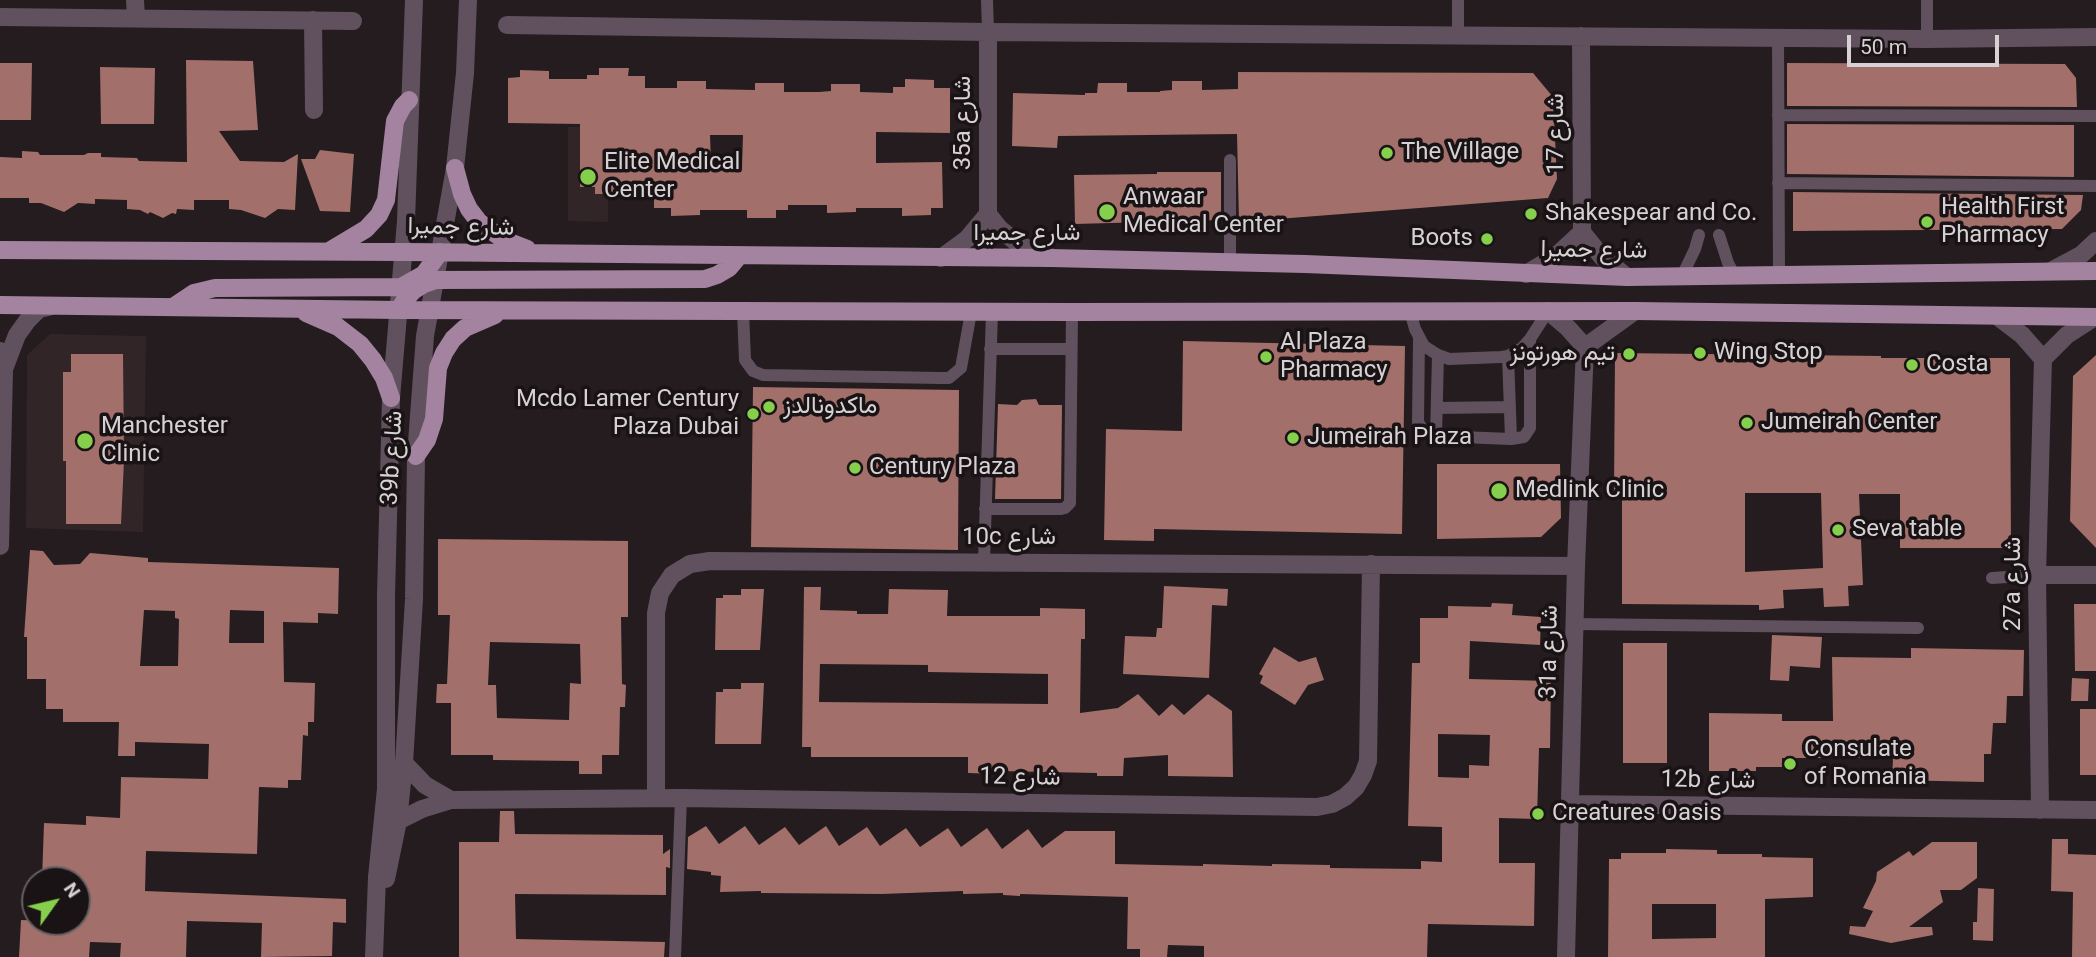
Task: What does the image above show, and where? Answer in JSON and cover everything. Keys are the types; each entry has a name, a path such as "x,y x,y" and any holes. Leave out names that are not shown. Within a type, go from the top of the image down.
{"main road":[{"path":"329,252 366,229 379,215 386,200 395,121 398,113 410,100"},
{"path":"455,168 462,194 479,222 504,240 540,253"},
{"name":"شارع جميرا","path":"0,250 1051,258 1627,277 2096,271"},
{"path":"173,307 194,293 215,288 401,287 424,274 440,252"},
{"path":"399,310 413,290 436,280 705,279 729,268 739,256"},
{"path":"0,305 506,311 1635,310 2095,317"},
{"path":"285,308 313,315 330,323 360,344 384,378 391,398"},
{"path":"416,456 434,419 438,368 444,353 453,339 465,328 506,311"}],"street":[{"path":"135,0 136,19"},
{"name":"39b شارع","path":"374,957 377,877 386,789 386,596 391,398 404,252 414,0"},
{"name":"39b شارع","path":"375,919 398,821 404,763 414,599 416,456 425,336 455,168 465,73 468,0"},
{"path":"0,17 353,21"},
{"path":"313,20 314,110"},
{"path":"507,25 1778,38 2096,37"},
{"name":"35a شارع","path":"988,32 988,214"},
{"name":"شارع 17","path":"1581,36 1582,232"},
{"path":"940,258 967,239 988,214 1000,229 1016,242 1032,252 1051,258"},
{"path":"1526,274 1556,256 1582,232 1602,257 1627,277"},
{"path":"2051,271 2081,255 2096,241"},
{"path":"0,546 2,360 27,321 39,309 52,306"},
{"path":"1548,311 1568,327 1585,347 1635,310"},
{"path":"1997,316 2022,335 2043,359 2067,335 2095,317"},
{"name":"31a شارع","path":"1566,957 1576,566 1585,347"},
{"name":"27a شارع","path":"2040,810 2038,575 2043,359"},
{"name":"10c شارع","path":"656,798 656,613 660,593 672,575 690,564 710,561 1576,566"},
{"name":"شارع 12","path":"398,821 415,812 451,800 681,798 1317,807 1332,804 1356,787 1368,761 1371,564"},
{"path":"2038,575 2096,575"},
{"path":"404,763 425,785 451,800"},
{"name":"12b شارع","path":"1571,804 2096,810"}],"lane":[{"path":"987,0 988,32"},
{"path":"1458,0 1458,35"},
{"path":"1927,0 1927,39"},
{"path":"1778,38 1779,275"},
{"path":"1778,115 2096,116"},
{"path":"1230,160 1230,262"},
{"path":"1778,183 2096,186"},
{"path":"1682,276 1699,235"},
{"path":"1719,235 1735,276"},
{"path":"743,311 745,360 753,371 763,375 941,378 949,378 961,368 971,312"},
{"path":"1410,311 1412,322 1424,346 1449,359 1508,356 1522,348 1530,339 1548,311"},
{"path":"984,562 992,312"},
{"path":"985,509 1060,509 1070,503 1072,312"},
{"path":"1419,338 1419,422 1424,432 1436,436 1511,439 1524,437 1531,428 1530,339"},
{"path":"990,349 1071,349"},
{"path":"1436,436 1438,355"},
{"path":"1508,356 1511,439"},
{"path":"1437,408 1510,407"},
{"path":"1992,578 2038,575"},
{"path":"1576,624 1918,628"},
{"path":"675,957 681,798"}],"shaded area":[{"name":"Elite Medical Center","path":"568,127 608,127 608,222 568,221"},
{"name":"Manchester Clinic","path":"50,334 146,336 143,532 26,528 27,355"}],"building":[{"path":"186,60 253,61 258,130 219,131 240,161 284,162 298,154 295,210 278,209 265,218 229,209 229,200 194,200 194,210 177,209 176,214 172,213 163,218 150,212 148,214 127,209 127,200 95,199 95,204 78,203 64,212 41,203 29,203 29,198 0,198 0,157 22,158 22,151 38,152 40,155 101,153 101,157 137,158 139,161 187,162"},
{"path":"0,63 32,63 31,120 0,120"},
{"path":"1787,63 2065,64 2076,78 2077,107 1787,106"},
{"path":"100,67 155,68 154,124 101,124"},
{"path":"599,68 629,68 628,76 645,76 645,88 677,88 677,81 706,81 706,89 755,90 755,83 784,83 784,92 831,91 831,84 860,84 860,92 893,93 893,87 905,87 905,79 934,80 934,88 950,88 950,133 876,132 876,163 942,162 943,208 931,208 931,215 902,216 902,208 856,208 856,212 827,213 827,205 788,205 788,210 776,210 776,218 747,218 747,210 700,210 700,215 671,216 671,208 654,208 654,194 595,194 595,187 580,187 580,124 508,123 508,78 520,77 520,70 549,71 549,79 587,79 587,75 599,75","holes":["710,135 743,135 742,165 711,165"]},
{"path":"1238,72 1533,73 1553,97 1557,179 1548,198 1239,222 1237,134 1058,136 1057,148 1012,146 1013,93 1085,95 1097,93 1098,83 1127,83 1127,92 1160,92 1172,90 1172,81 1202,81 1202,90 1238,89"},
{"path":"1787,124 2074,125 2074,177 1787,174"},
{"path":"320,150 354,154 350,212 320,211 301,159 315,159"},
{"path":"1221,172 1221,220 1075,224 1074,175"},
{"path":"1793,192 2083,195 2081,210 2062,229 1793,231"},
{"name":"Jumeirah Plaza","path":"1183,341 1405,346 1402,534 1154,529 1154,541 1104,540 1106,429 1182,431"},
{"path":"1615,353 2010,358 2011,548 1900,548 1900,494 1859,494 1863,585 1848,586 1849,606 1824,607 1823,588 1783,590 1784,608 1759,610 1759,605 1622,604 1622,491 1614,491","holes":["1745,493 1821,493 1823,568 1745,572"]},
{"path":"71,354 123,354 124,461 121,524 66,524 63,372 71,372"},
{"path":"2096,355 2096,548 2070,521 2073,376"},
{"name":"Century Plaza","path":"753,387 959,390 958,550 751,547"},
{"path":"1036,399 1039,405 1062,405 1061,499 995,499 998,404 1017,405 1022,400"},
{"name":"Medlink Clinic","path":"1437,464 1560,464 1561,518 1541,537 1437,539"},
{"path":"438,539 628,541 628,617 621,617 622,684 626,685 625,707 620,707 619,755 602,755 602,774 579,774 579,761 493,760 493,755 451,755 451,703 436,703 437,684 447,684 450,615 438,615","holes":["490,642 580,644 581,684 570,683 569,720 497,718 496,685 488,685"]},
{"path":"30,550 43,551 54,565 80,564 90,553 148,558 148,562 339,568 338,614 318,613 318,623 283,622 284,682 315,683 314,722 308,722 308,736 303,735 301,780 288,780 288,788 259,787 257,854 146,851 145,891 346,899 346,923 333,922 332,956 261,957 262,923 187,921 186,957 120,957 121,943 90,942 89,957 19,957 21,920 21,936 91,936 91,866 42,866 44,823 86,825 86,816 120,818 121,777 208,779 209,744 135,742 135,756 118,756 119,722 63,722 63,709 46,709 46,679 27,679 27,637 24,637","holes":["144,610 175,611 175,618 179,619 178,666 140,666","230,610 264,611 264,643 229,643"]},
{"path":"1164,586 1228,589 1227,606 1212,605 1209,678 1123,674 1125,636 1156,637 1157,628 1162,628"},
{"path":"804,587 821,587 820,610 857,611 857,614 888,614 889,589 948,590 947,616 1040,616 1040,608 1085,609 1085,639 1081,639 1080,713 1118,708 1138,694 1159,716 1172,704 1184,715 1208,694 1232,711 1233,777 1168,776 1168,755 1124,758 1123,776 997,771 996,774 968,773 968,757 811,757 811,747 802,747","holes":["820,664 928,665 928,672 1048,674 1048,704 819,702"]},
{"path":"741,589 764,589 760,650 715,650 716,598 723,598 723,595 741,595"},
{"path":"1492,603 1513,604 1512,615 1541,617 1540,645 1470,641 1469,679 1551,681 1550,748 1539,748 1537,819 1499,818 1499,863 1535,863 1534,926 1428,924 1427,957 1204,957 1204,946 1168,945 1167,957 1140,957 1140,949 1127,949 1128,897 963,894 963,891 882,894 720,892 721,876 687,869 688,837 706,826 719,844 745,826 759,845 785,827 799,845 826,826 839,846 867,827 880,846 906,828 920,847 948,828 961,847 987,828 1002,849 1028,829 1042,848 1065,831 1115,831 1115,864 1272,864 1421,869 1421,861 1442,862 1442,827 1408,826 1412,663 1420,663 1420,618 1448,618 1448,606 1491,607","holes":["1438,734 1490,735 1489,766 1469,765 1469,778 1438,777"]},
{"path":"2074,604 2096,604 2096,671 2075,671"},
{"path":"1772,635 1822,637 1820,668 1790,666 1789,681 1770,680"},
{"path":"1623,643 1667,643 1667,763 1623,763"},
{"path":"1274,647 1299,662 1316,657 1324,680 1308,685 1295,705 1260,683 1263,676 1259,674"},
{"path":"1911,648 2024,650 2023,696 2007,696 2006,723 1993,723 1991,754 1984,754 1984,782 1892,780 1893,758 1782,758 1782,767 1756,767 1756,771 1709,771 1709,713 1782,714 1782,721 1833,721 1832,657 1911,658"},
{"path":"2072,678 2089,679 2088,701 2071,701"},
{"path":"741,683 764,683 761,744 715,744 716,692 723,692 723,689 741,689"},
{"path":"2080,709 2096,709 2096,775 2080,775"},
{"path":"500,811 514,811 515,834 663,835 663,854 670,849 670,868 666,867 666,895 515,894 516,939 665,942 664,957 459,957 459,842 499,842"},
{"path":"2052,839 2068,839 2068,854 2096,855 2096,957 2072,957 2073,892 2051,891"},
{"path":"1932,842 1977,842 1977,878 1961,890 1940,890 1943,902 1909,927 1932,927 1933,935 1891,943 1849,934 1850,926 1865,927 1873,911 1863,908 1876,881 1877,872 1909,851 1913,856"},
{"path":"1666,849 1717,850 1717,854 1813,858 1813,897 1765,899 1765,957 1608,957 1609,859 1621,859 1621,853 1666,853","holes":["1652,904 1716,904 1716,938 1652,939"]},
{"path":"1978,888 1994,889 1993,941 1973,940 1973,922 1977,922"}],"place":[{"name":"The Village","path":"1387,153"},
{"name":"Elite Medical Center","path":"588,177"},
{"name":"Anwaar Medical Center","path":"1107,212"},
{"name":"Shakespear and Co.","path":"1531,214"},
{"name":"Health First Pharmacy","path":"1927,222"},
{"name":"Boots","path":"1487,239"},
{"name":"Wing Stop","path":"1700,353"},
{"name":"تيم هورتونز","path":"1629,354"},
{"name":"Al Plaza Pharmacy","path":"1266,357"},
{"name":"Costa","path":"1912,365"},
{"name":"ماكدونالدز","path":"769,407"},
{"name":"Mcdo Lamer Century Plaza Dubai","path":"753,414"},
{"name":"Jumeirah Center","path":"1747,423"},
{"name":"Jumeirah Plaza","path":"1293,438"},
{"name":"Manchester Clinic","path":"85,441"},
{"name":"Century Plaza","path":"855,468"},
{"name":"Medlink Clinic","path":"1499,491"},
{"name":"Seva table","path":"1838,530"},
{"name":"Consulate of Romania","path":"1790,764"},
{"name":"Creatures Oasis","path":"1538,814"}]}
